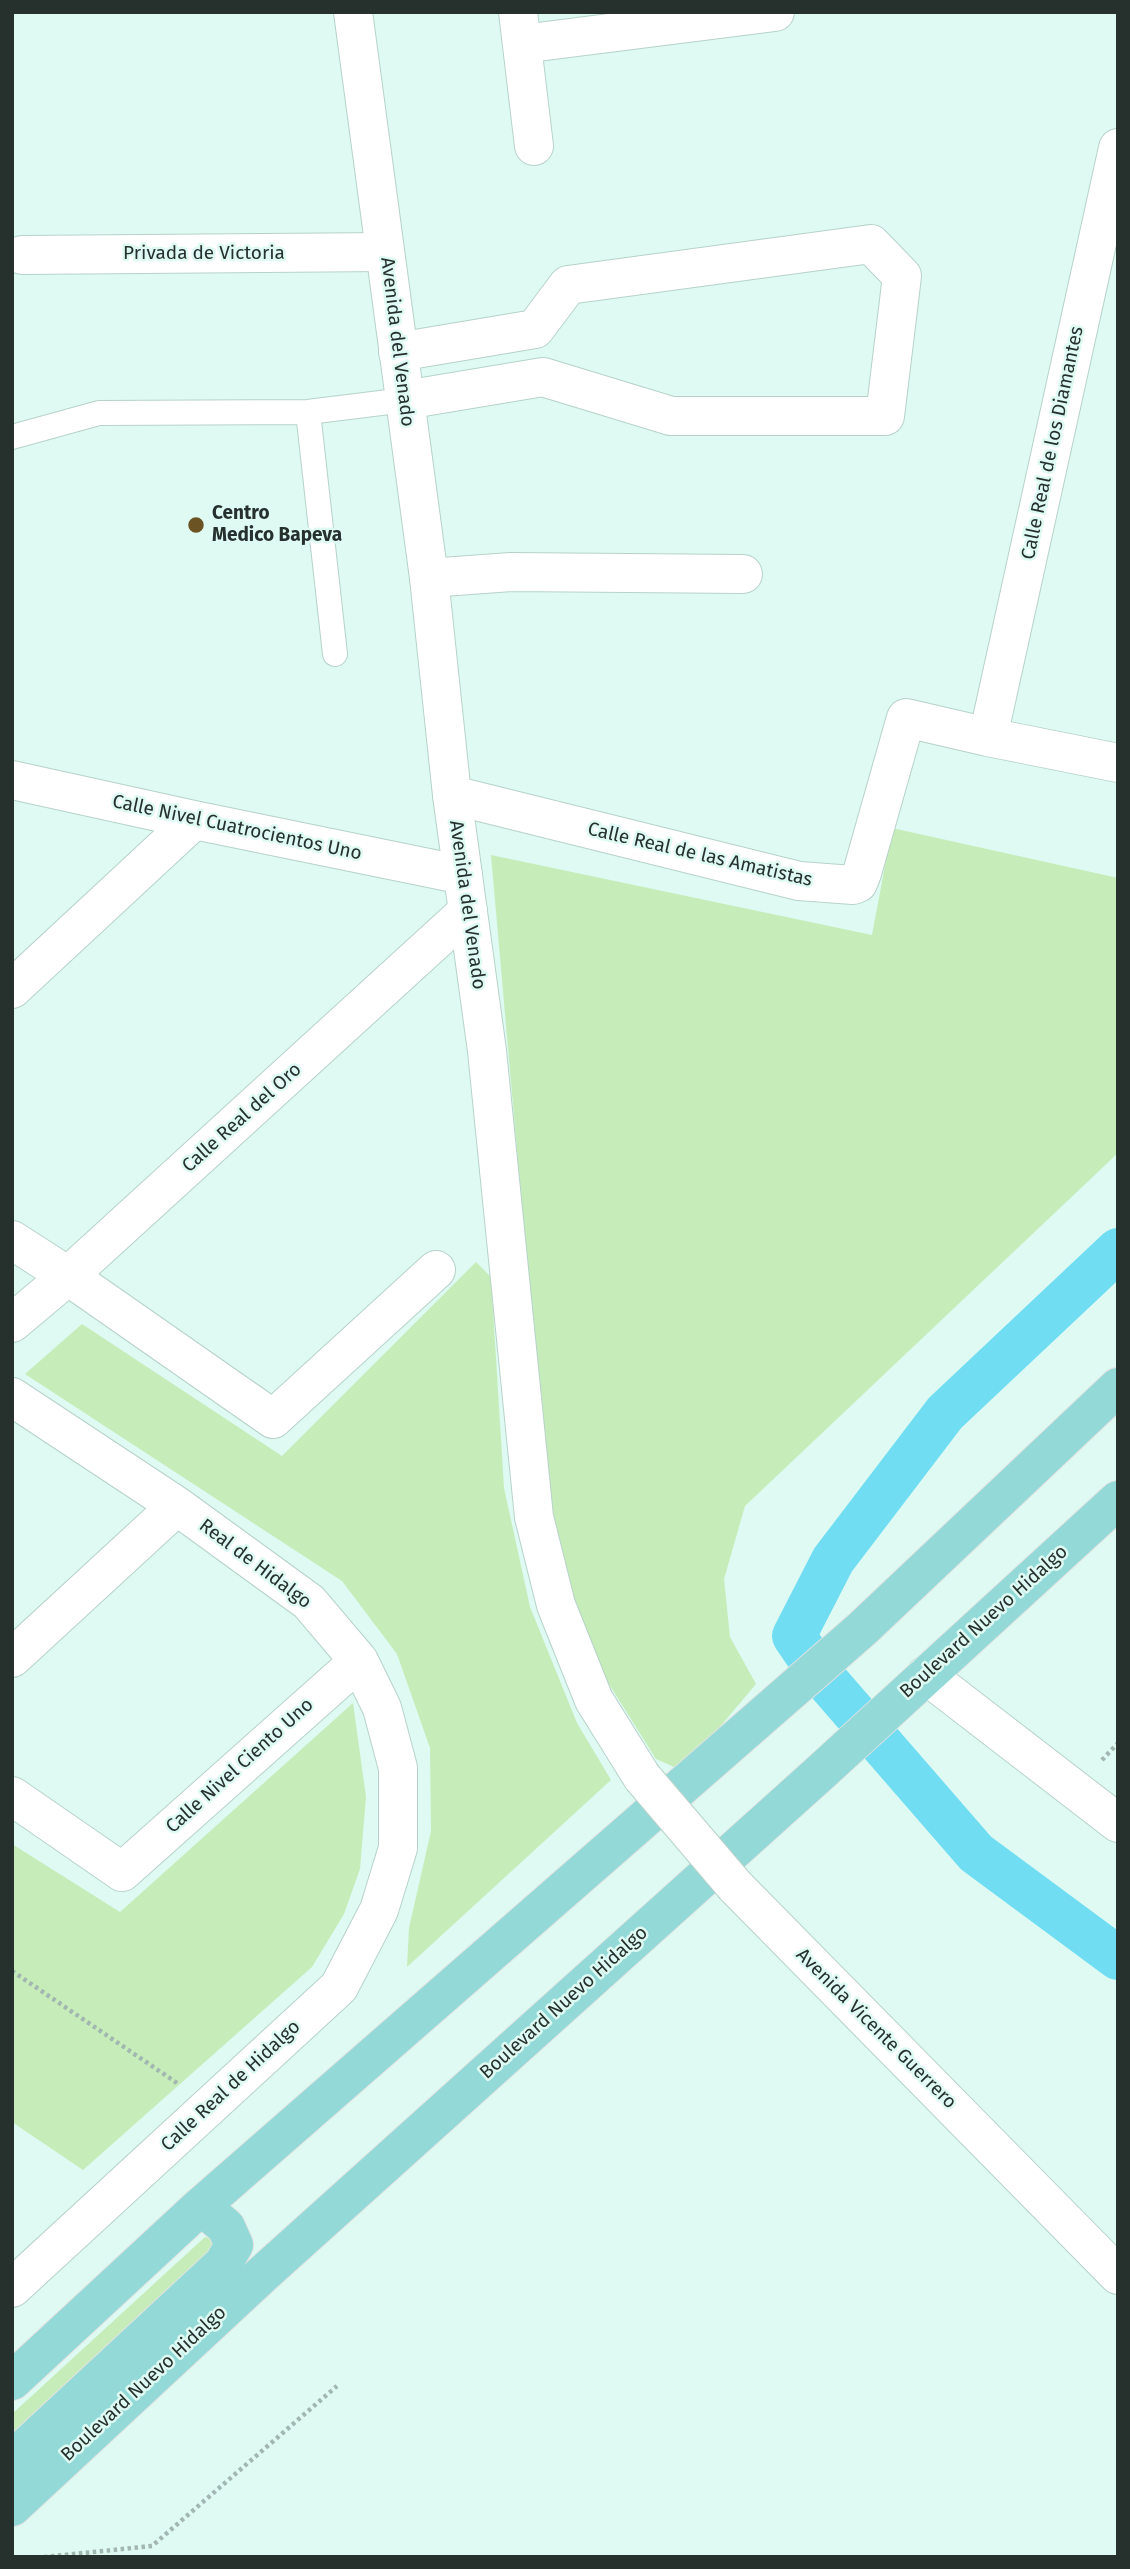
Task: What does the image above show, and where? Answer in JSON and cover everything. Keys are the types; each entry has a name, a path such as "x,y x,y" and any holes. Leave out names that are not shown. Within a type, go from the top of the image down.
{"main road":[{"path":"12,2381 201,2206 862,1629 1118,1387"},
{"name":"Boulevard Nuevo Hidalgo","path":"12,2507 265,2272 821,1772 1118,1500"},
{"path":"12,2460 223,2264 234,2245 226,2227 201,2206"},
{"path":"12,2346 75,2324"}],"street":[{"name":"Avenida del Venado","path":"353,12 429,578 452,795 487,1051 534,1517 556,1605 594,1700 642,1777"},
{"path":"534,145 520,28 775,12"},
{"name":"Calle Real de los Diamantes","path":"988,737 1118,148"},
{"path":"398,352 535,329 568,285 871,244 902,276 885,416 671,416 543,377 405,400"},
{"name":"Privada de Victoria","path":"22,255 385,252"},
{"path":"535,329 543,377"},
{"path":"429,578 511,572 743,574"},
{"name":"Calle Real de las Amatistas","path":"452,795 799,881 852,885 858,883 862,873 906,718 1118,763"},
{"name":"Calle Nivel Cuatrocientos Uno","path":"12,780 194,820 465,893"},
{"path":"12,989 194,820"},
{"name":"Calle Real del Oro","path":"12,1323 68,1276 465,893"},
{"path":"12,1240 273,1419 436,1270"},
{"name":"Real de Hidalgo","path":"12,1397 177,1506 309,1602 359,1661 382,1708 398,1769 398,1848"},
{"path":"12,1658 177,1506"},
{"name":"Calle Nivel Ciento Uno","path":"12,1796 121,1872 359,1661"},
{"path":"926,1675 1118,1823"},
{"name":"Avenida Vicente Guerrero","path":"642,1777 735,1886 1118,2275"},
{"name":"Calle Real de Hidalgo","path":"12,2288 339,1987 379,1910 398,1848"}],"lane":[{"path":"12,437 99,413 308,412 405,400"},
{"path":"308,412 335,654"}],"path":[{"path":"12,1972 210,2106"},
{"path":"44,2557 152,2546 337,2385"}],"green space":[{"path":"892,828 1118,878 1118,1153 745,1506 724,1579 730,1637 756,1684 683,1771 656,1759 607,1681 575,1604 549,1514 491,855 872,935"},
{"path":"476,1262 491,1277 504,1488 530,1607 577,1723 611,1780 407,1967 409,1928 431,1831 430,1748 397,1654 342,1581 25,1374 82,1324 282,1456"},
{"path":"353,1703 366,1797 360,1869 344,1914 312,1967 83,2170 12,2122 12,1844 120,1912"},
{"path":"205,2237 215,2240 218,2252 12,2441 12,2414"}],"waterway":[{"path":"1118,1250 945,1413 833,1560 794,1636 818,1671 976,1853 1118,1958"}],"place":[{"name":"Centro Medico Bapeva","path":"196,525"}]}
